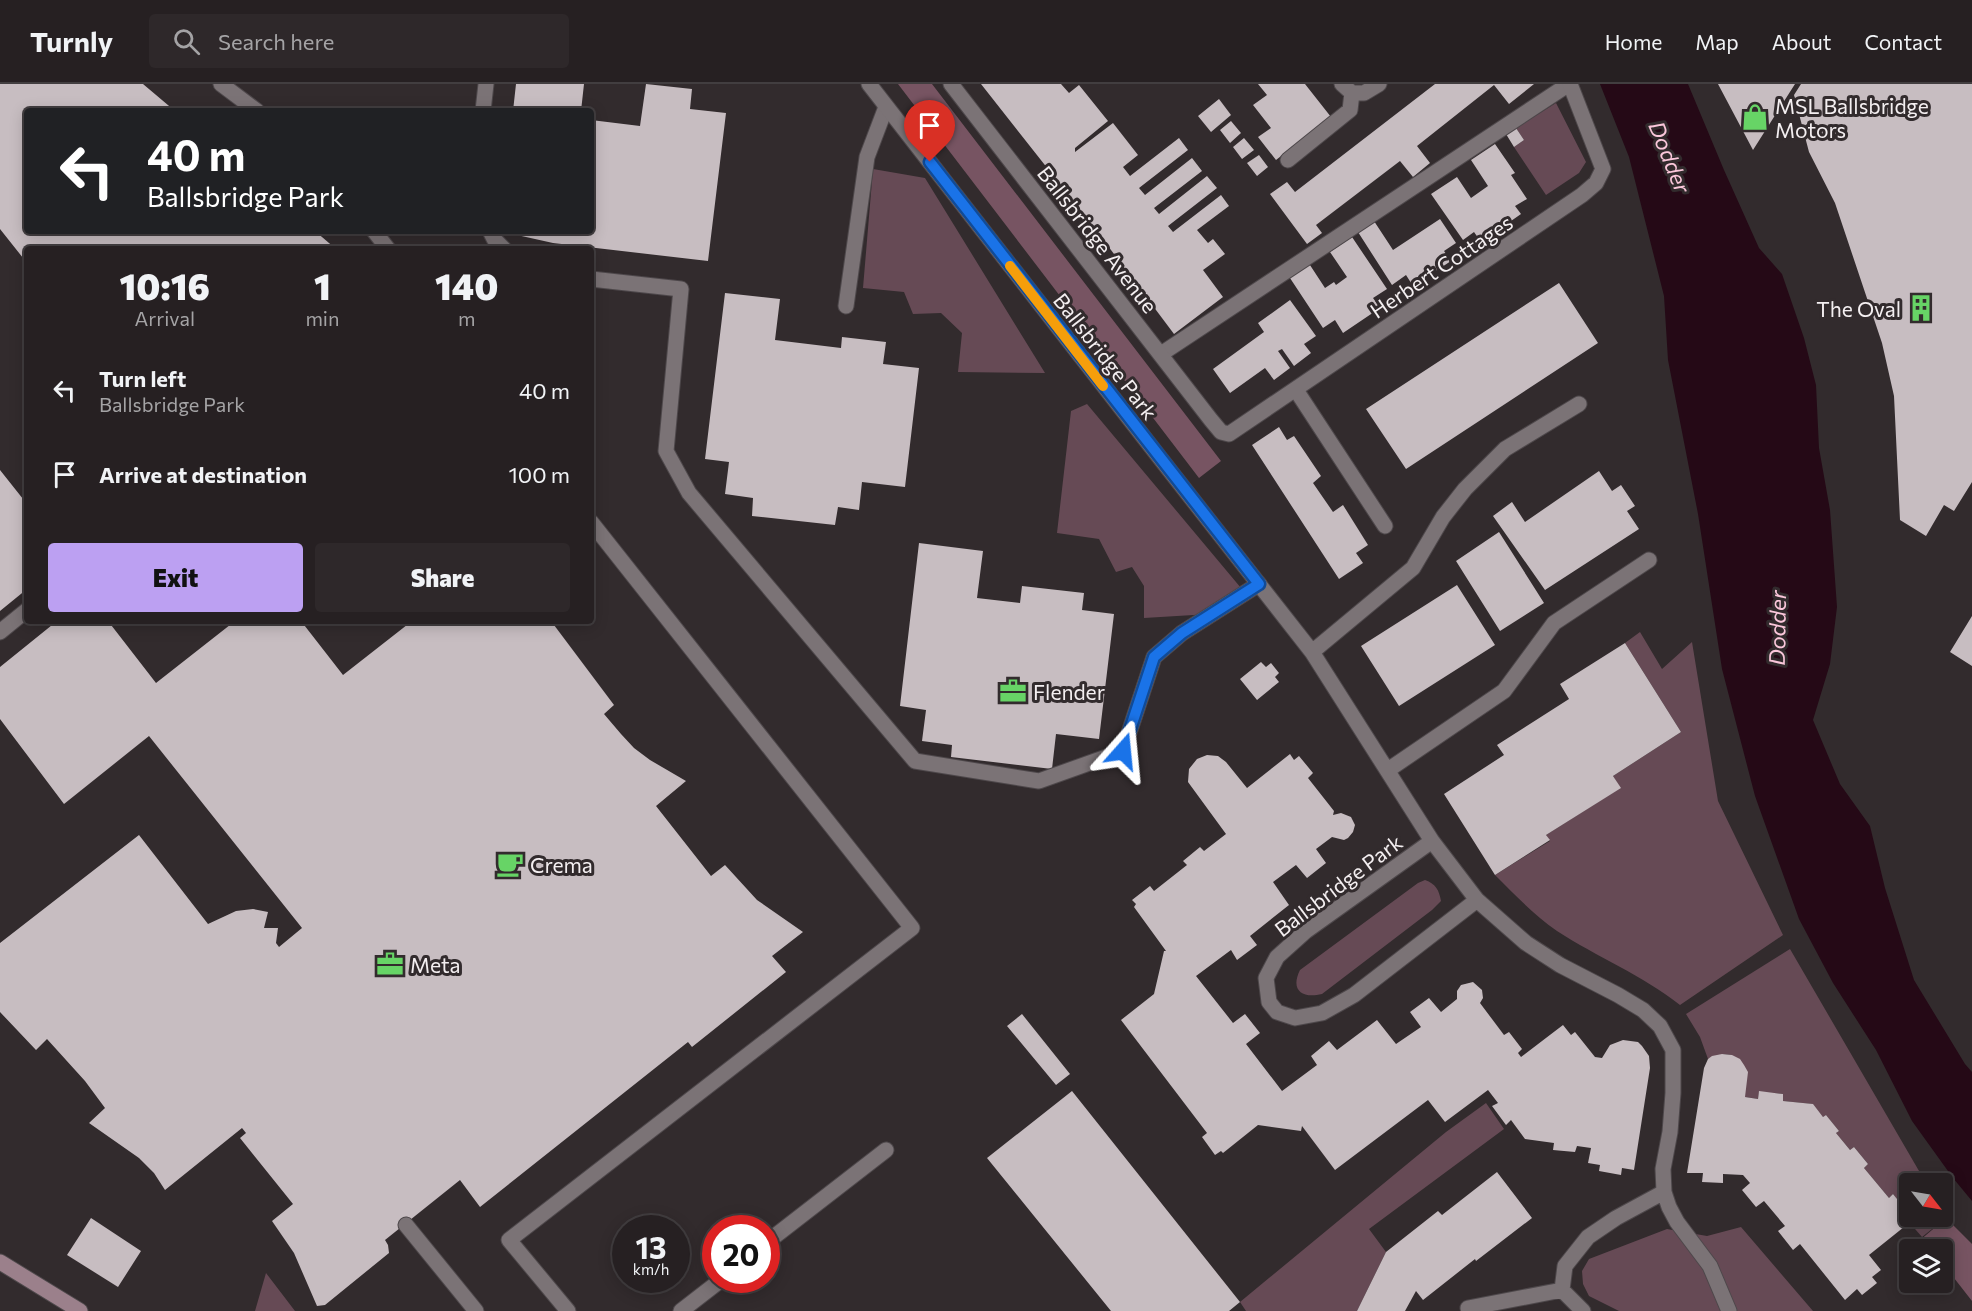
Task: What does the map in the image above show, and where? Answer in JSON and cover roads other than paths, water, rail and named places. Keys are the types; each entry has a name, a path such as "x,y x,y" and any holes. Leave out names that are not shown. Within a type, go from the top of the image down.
{"street":[{"path":"221,84 253,108"},
{"path":"483,108 486,84"},
{"name":"Ballsbridge Park","path":"869,84 1312,651 1432,841 1477,900 1526,943 1560,965 1643,1010 1660,1026 1673,1050 1673,1094 1670,1132 1663,1168 1664,1192 1677,1222 1710,1266 1729,1311"},
{"name":"Ballsbridge Avenue","path":"951,84 1211,420"},
{"path":"1288,160 1350,110 1347,88 1364,93 1378,84"},
{"path":"1161,354 1570,84"},
{"name":"Herbert Cottages","path":"1211,420 1221,432 1229,434 1582,195 1596,183 1603,170 1570,84"},
{"path":"846,306 867,157 886,107"},
{"path":"492,234 501,246"},
{"path":"594,279 681,290 666,451 688,493 915,761 1039,781 1123,751 1154,657 1182,633 1259,584"},
{"path":"1296,390 1385,526"},
{"path":"1312,651 1413,568 1443,517 1465,489 1505,450 1578,405"},
{"path":"568,1311 509,1240 912,928 594,526"},
{"path":"1388,770 1504,691 1554,623 1649,560"},
{"path":"0,632 24,612"},
{"name":"Ballsbridge Park","path":"1432,841 1306,931 1277,957 1266,978 1269,1002 1277,1012 1295,1018 1322,1013 1354,995 1477,900"},
{"path":"780,1233 886,1150"},
{"path":"1562,1290 1565,1266 1588,1237 1616,1218 1664,1192"},
{"path":"406,1225 476,1311"},
{"path":"0,1262 80,1311"},
{"path":"1468,1308 1562,1290"},
{"path":"1562,1290 1583,1311"},
{"path":"681,1311 704,1293"}],"water":[{"name":"Dodder","path":"1600,84 1688,84 1759,248 1782,274 1804,338 1816,385 1819,448 1830,510 1837,607 1830,664 1813,720 1840,784 1870,826 1885,888 1914,980 1972,1072 1972,1201 1912,1121 1876,1050 1833,983 1799,919 1755,796 1722,669 1698,514 1668,360 1664,296 1629,157"}],"place":[{"name":"MSL Ballsbridge Motors","path":"1755,117"},
{"name":"The Oval","path":"1921,308"},
{"name":"Flender","path":"1013,691"},
{"name":"Crema","path":"510,864"},
{"name":"Meta","path":"390,964"}]}
